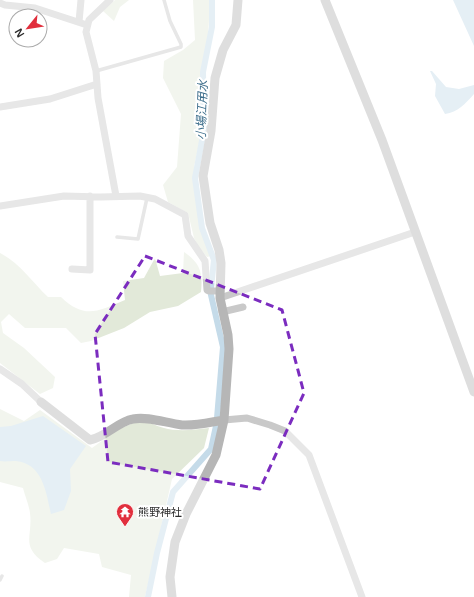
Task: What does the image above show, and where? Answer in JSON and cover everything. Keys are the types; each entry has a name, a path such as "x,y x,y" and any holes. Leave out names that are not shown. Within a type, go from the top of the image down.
{"street":[{"path":"79,22 81,0"},
{"path":"110,0 89,20 87,25 87,40 96,70 97,84 116,196"},
{"path":"172,597 170,570 175,542 186,514 216,455 224,420 229,349 228,335 222,312 220,295 219,250 210,223 203,176 211,131 215,78 218,64 236,25 238,0"},
{"path":"325,0 382,140 474,392"},
{"path":"0,3 5,5 35,8 87,25"},
{"path":"0,107 50,98 97,84"},
{"path":"0,206 64,196 116,196 147,197 177,209 185,215 188,236 205,261 207,290 220,295 236,293 415,232"},
{"path":"72,269 90,270 90,196"},
{"path":"222,312 240,308"},
{"path":"0,369 22,384 41,402 90,440 98,439 114,427 131,419 145,417 157,422 183,425 247,418 285,431 309,455 362,597"}],"lane":[{"path":"96,70 181,47 170,21 164,0"},
{"path":"116,237 138,239 147,197"}],"highlighted area":[{"path":"145,256 282,310 304,393 260,489 108,462 95,334"}],"green space":[{"path":"115,0 129,0 120,7 114,21 103,11"},
{"path":"193,0 210,0 208,39 202,72 202,130 194,167 201,232 211,256 207,257 198,246 194,238 188,213 168,202 163,185 177,167 181,114 163,78 164,61 183,50 195,40"},
{"path":"184,252 194,260 201,273 201,292 178,306 150,312 124,328 91,341 81,343 66,328 25,328 9,314 1,322 3,333 24,348 55,377 53,388 40,394 0,363 0,253 20,267 48,297 61,297 77,309 92,311 99,310 125,300 123,281 144,278 155,258 160,276 183,273"},
{"path":"0,409 24,421 40,410 92,448 117,430 143,419 151,424 167,429 191,430 209,428 204,448 172,479 145,597 129,597 131,575 102,567 99,554 64,548 57,559 45,563 37,557 30,546 30,513 23,488 0,482"}],"water":[{"path":"453,0 474,0 474,46"},
{"path":"430,71 432,71 446,87 459,89 474,85 474,94 458,109 445,114 435,96 436,84"},
{"path":"43,416 86,446 70,469 71,491 64,510 51,514 45,488 38,473 25,463 16,461 0,461 0,427 11,426"}],"waterway":[{"name":"小場江用水","path":"211,288 214,260 202,228 195,178 204,130 203,72 212,27 212,0"},
{"name":"小場江用水","path":"211,295 223,347 217,418"},
{"name":"小場江用水","path":"148,597 157,553 173,492 211,449 216,426"}],"place":[{"name":"熊野神社","path":"125,527"}]}
